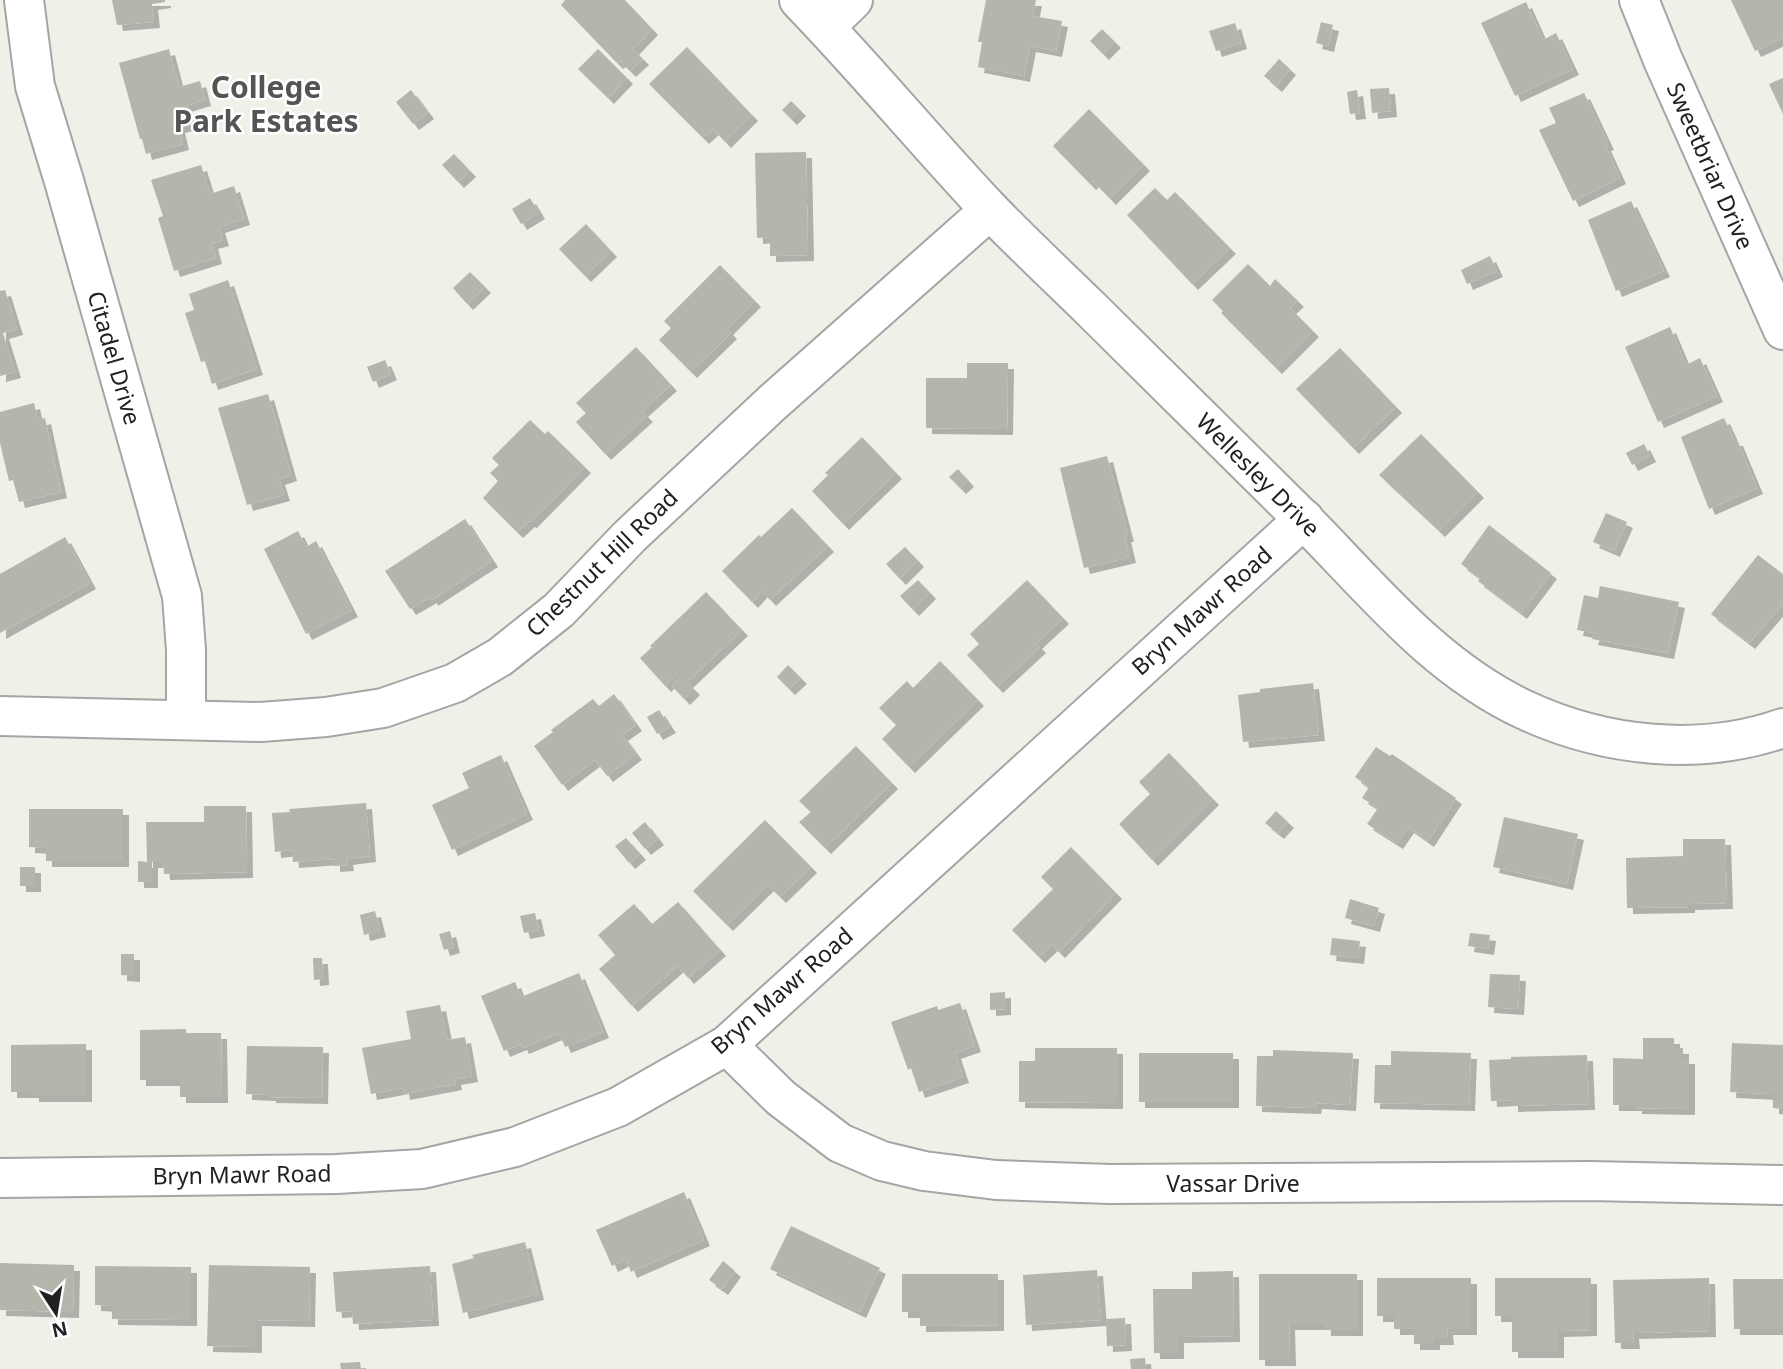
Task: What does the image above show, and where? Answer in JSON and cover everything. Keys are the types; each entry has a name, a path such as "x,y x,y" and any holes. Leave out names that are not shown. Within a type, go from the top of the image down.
{"street":[{"name":"Citadel Drive","path":"24,0 34,86 64,181 182,596 186,719"},
{"name":"Wellesley Drive","path":"853,0 812,13 990,210 1304,519 1398,618 1446,662 1524,710 1564,726 1610,738 1655,745 1716,743 1757,737 1783,728"},
{"name":"Sweetbriar Drive","path":"1639,0 1783,330"},
{"name":"Chestnut Hill Road","path":"0,716 261,722 383,709 455,682 500,657 559,610 650,517 772,403 990,210"},
{"name":"Bryn Mawr Road","path":"0,1178 336,1174 422,1169 515,1147 618,1107 727,1045 1304,519"},
{"name":"Vassar Drive","path":"727,1045 781,1098 840,1143 882,1161 924,1171 996,1180 1110,1184 1588,1181 1783,1185"}],"building":[{"path":"112,0 165,2 152,4 154,22 117,25"},
{"path":"565,0 625,0 652,29 633,49 643,59 630,71 620,61 617,63 561,5"},
{"path":"986,0 1036,0 1033,16 1062,21 1056,51 1030,46 1024,76 978,67 982,42 978,42"},
{"path":"1731,0 1783,0 1783,38 1755,51"},
{"path":"1526,2 1543,40 1556,33 1573,69 1515,96 1481,23"},
{"path":"1321,22 1333,25 1328,46 1316,43"},
{"path":"1235,23 1241,43 1216,51 1209,31"},
{"path":"1102,29 1115,42 1103,54 1090,41"},
{"path":"687,47 752,115 725,142 713,129 703,138 649,84"},
{"path":"169,49 179,87 200,81 205,100 185,106 191,124 179,127 183,144 146,154 119,63"},
{"path":"598,49 627,78 608,98 578,69"},
{"path":"1279,59 1290,69 1276,86 1264,76"},
{"path":"1783,78 1783,114 1769,84"},
{"path":"1389,88 1391,111 1372,113 1370,89"},
{"path":"411,90 428,113 413,124 396,102"},
{"path":"1357,90 1360,113 1350,114 1347,92"},
{"path":"1584,93 1608,144 1605,145 1620,178 1573,201 1539,130 1556,123 1549,108"},
{"path":"791,101 800,110 791,119 782,110"},
{"path":"1089,109 1144,165 1110,199 1093,181 1090,184 1053,146"},
{"path":"806,152 808,255 770,256 770,237 757,238 755,153"},
{"path":"454,154 470,171 458,182 442,165"},
{"path":"201,165 210,194 234,186 244,219 219,227 223,240 212,243 216,258 174,271 158,218 163,216 151,180"},
{"path":"1155,188 1167,200 1175,192 1230,248 1192,284 1127,215"},
{"path":"530,198 539,213 521,224 512,209"},
{"path":"1631,201 1664,271 1616,291 1588,220"},
{"path":"586,224 611,251 585,276 559,249"},
{"path":"1490,256 1497,271 1467,284 1461,270"},
{"path":"1248,264 1270,286 1275,279 1298,301 1290,308 1313,331 1276,368 1221,313 1223,311 1212,300"},
{"path":"720,265 755,301 727,329 731,333 691,372 659,340 671,328 664,321"},
{"path":"470,272 485,287 467,304 453,288"},
{"path":"228,280 257,369 212,384 205,361 201,362 185,313 194,310 189,294"},
{"path":"5,290 17,329 3,333 15,372 0,376 0,291"},
{"path":"1670,327 1686,365 1700,358 1717,396 1658,422 1625,347"},
{"path":"636,347 671,385 642,411 647,416 605,454 576,422 586,413 576,403"},
{"path":"1340,348 1396,407 1353,448 1296,389"},
{"path":"385,360 391,374 373,382 367,367"},
{"path":"967,363 1008,363 1007,429 926,428 926,378 967,378"},
{"path":"268,394 291,475 279,479 284,495 247,505 218,408"},
{"path":"34,403 38,420 45,418 61,492 19,502 13,480 9,481 0,443 0,412"},
{"path":"1724,418 1734,440 1737,440 1757,488 1709,509 1681,437"},
{"path":"530,420 545,434 548,431 585,467 531,522 517,532 483,498 498,481 490,473 499,465 492,458"},
{"path":"1421,434 1478,492 1439,531 1379,475"},
{"path":"862,437 896,473 843,524 812,491 828,475 825,473"},
{"path":"1644,444 1650,456 1632,465 1626,453"},
{"path":"1107,456 1128,536 1125,536 1130,557 1084,568 1060,468"},
{"path":"958,469 968,481 960,488 949,477"},
{"path":"792,508 828,546 770,600 762,591 752,602 722,571"},
{"path":"1606,513 1627,522 1614,551 1593,542"},
{"path":"465,519 492,561 432,600 431,597 410,609 385,571"},
{"path":"1489,525 1551,573 1521,613 1478,581 1480,578 1461,564"},
{"path":"298,531 306,547 316,541 352,611 306,634 264,549"},
{"path":"65,537 90,583 0,633 0,574"},
{"path":"905,547 918,561 900,579 886,564"},
{"path":"1758,555 1783,574 1783,604 1749,643 1711,614"},
{"path":"918,580 930,593 913,610 900,596"},
{"path":"1027,580 1063,618 1036,643 1040,647 997,687 967,655 979,644 970,634"},
{"path":"1600,586 1679,602 1668,653 1592,639 1594,633 1577,630 1584,595 1598,598"},
{"path":"706,592 742,630 687,682 694,689 684,699 672,686 679,678 676,675 665,686 640,658"},
{"path":"940,661 978,700 909,767 882,739 896,725 879,708 907,681 913,688"},
{"path":"788,665 801,678 789,689 777,677"},
{"path":"1313,683 1319,735 1243,742 1238,695 1260,692 1260,689"},
{"path":"614,694 636,725 622,735 636,754 607,776 595,760 562,785 534,746 593,699 599,706"},
{"path":"659,710 670,727 657,734 647,717"},
{"path":"856,746 892,783 825,848 799,822 811,812 799,801"},
{"path":"1376,747 1390,756 1392,754 1456,798 1428,841 1408,827 1397,843 1367,824 1378,808 1362,798 1369,787 1355,777"},
{"path":"1169,753 1213,799 1152,860 1119,824 1150,794 1139,782"},
{"path":"501,755 527,814 452,850 432,805 469,788 462,773"},
{"path":"366,803 370,856 347,859 348,865 334,866 334,859 293,862 292,850 275,852 272,813 290,812 289,809"},
{"path":"204,806 246,806 247,872 164,874 163,862 152,862 152,882 138,882 138,861 147,862 146,822 204,822"},
{"path":"29,809 123,809 123,861 46,861 46,848 29,847"},
{"path":"1276,811 1288,822 1278,833 1265,823"},
{"path":"1504,817 1578,834 1567,884 1493,867"},
{"path":"765,820 811,867 780,897 768,885 727,925 693,891"},
{"path":"645,822 658,839 645,849 632,833"},
{"path":"626,838 640,854 629,863 615,846"},
{"path":"1683,839 1725,839 1727,903 1627,908 1626,858 1683,856"},
{"path":"1071,847 1116,893 1059,952 1052,945 1039,957 1012,930 1053,889 1041,877"},
{"path":"20,867 35,867 35,886 20,886"},
{"path":"1350,899 1379,908 1374,926 1345,918"},
{"path":"678,902 720,950 688,978 678,966 632,1006 599,969 615,955 598,935 634,904 652,924"},
{"path":"375,911 380,931 364,935 360,915"},
{"path":"535,913 539,930 524,933 520,916"},
{"path":"450,931 454,947 444,950 439,934"},
{"path":"1470,933 1490,935 1488,949 1468,946"},
{"path":"1332,938 1360,941 1358,958 1330,955"},
{"path":"121,954 134,954 134,976 121,975"},
{"path":"313,958 322,958 323,979 314,980"},
{"path":"579,973 603,1032 565,1047 559,1033 523,1048 521,1044 504,1051 481,996 515,982 521,997"},
{"path":"1490,974 1520,975 1518,1009 1488,1007"},
{"path":"1005,992 1005,1009 990,1010 990,993"},
{"path":"960,1003 975,1046 955,1053 963,1077 919,1092 891,1022 937,1006 938,1010"},
{"path":"440,1005 447,1040 465,1037 472,1076 455,1079 456,1084 404,1094 403,1088 371,1094 362,1048 411,1039 406,1011"},
{"path":"186,1029 186,1033 221,1033 222,1097 180,1097 180,1080 140,1080 140,1030"},
{"path":"1643,1038 1674,1038 1674,1048 1683,1048 1683,1058 1689,1058 1689,1109 1613,1105 1613,1058 1643,1059"},
{"path":"1732,1043 1783,1045 1783,1109 1773,1108 1773,1094 1730,1092"},
{"path":"86,1044 86,1096 33,1096 33,1092 11,1092 11,1045"},
{"path":"247,1046 323,1047 322,1098 246,1094"},
{"path":"1035,1048 1117,1048 1117,1103 1019,1102 1019,1061 1035,1061"},
{"path":"1273,1050 1353,1053 1350,1105 1316,1103 1315,1108 1256,1106 1257,1056 1273,1056"},
{"path":"1391,1051 1471,1053 1469,1105 1374,1103 1375,1065 1391,1065"},
{"path":"1139,1053 1233,1053 1233,1102 1139,1102"},
{"path":"1587,1055 1589,1104 1512,1106 1512,1100 1491,1101 1489,1060"},
{"path":"684,1192 704,1240 631,1272 626,1259 612,1266 596,1230"},
{"path":"791,1226 880,1268 860,1312 770,1269"},
{"path":"525,1242 538,1294 463,1313 452,1264 474,1258 472,1255"},
{"path":"723,1261 735,1271 722,1289 709,1280"},
{"path":"0,1263 74,1265 73,1312 0,1310"},
{"path":"209,1265 310,1267 309,1321 256,1320 256,1347 207,1346"},
{"path":"95,1266 191,1267 191,1320 112,1319 112,1306 95,1305"},
{"path":"430,1266 433,1320 353,1324 352,1311 336,1312 333,1272"},
{"path":"1097,1270 1101,1320 1026,1325 1023,1275"},
{"path":"1233,1271 1234,1336 1178,1337 1178,1353 1154,1353 1153,1289 1192,1289 1192,1272"},
{"path":"902,1274 998,1274 998,1325 920,1326 920,1312 902,1312"},
{"path":"1259,1274 1357,1274 1357,1330 1325,1330 1325,1324 1289,1324 1290,1360 1259,1360"},
{"path":"1377,1278 1471,1278 1471,1329 1447,1329 1448,1339 1434,1339 1434,1344 1414,1344 1414,1329 1394,1329 1394,1316 1377,1316"},
{"path":"1495,1278 1591,1278 1591,1330 1558,1331 1558,1352 1512,1352 1512,1316 1495,1316"},
{"path":"1709,1278 1710,1331 1633,1333 1634,1343 1615,1343 1613,1280"},
{"path":"1733,1279 1783,1279 1783,1329 1734,1329"},
{"path":"1125,1318 1126,1345 1107,1346 1106,1319"},
{"path":"1145,1358 1146,1369 1131,1369 1130,1359"},
{"path":"360,1362 361,1369 341,1369 340,1363"}],"district":[{"name":"College Park Estates","path":"266,105"}]}
